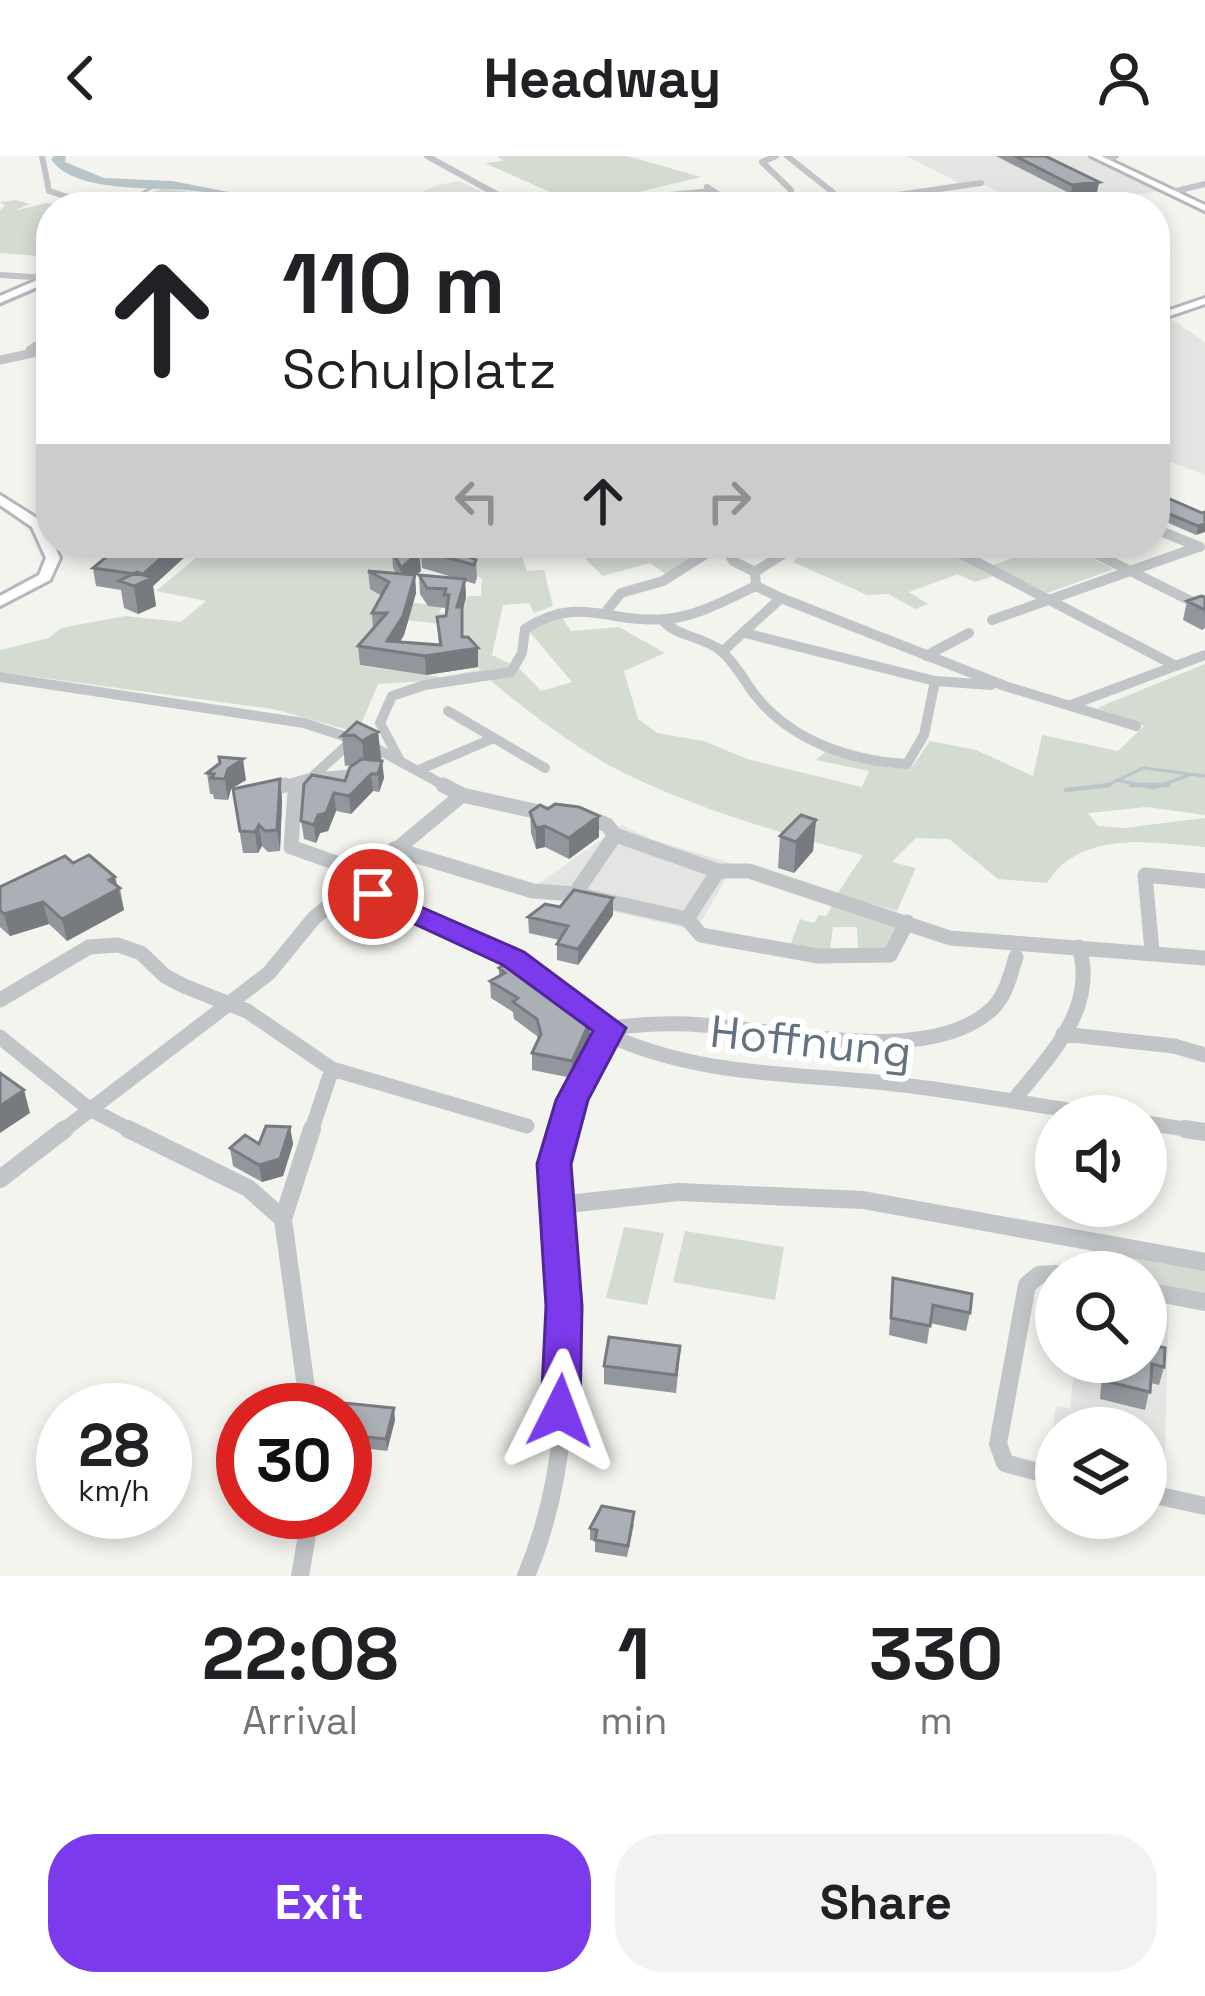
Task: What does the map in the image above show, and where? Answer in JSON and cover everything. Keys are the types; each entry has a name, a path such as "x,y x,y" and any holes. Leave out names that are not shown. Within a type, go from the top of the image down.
{"street":[{"path":"42,156 52,192"},
{"path":"428,156 493,192"},
{"path":"776,156 762,162 791,192"},
{"path":"788,156 816,174 828,192"},
{"path":"1098,157 1116,156"},
{"path":"1098,157 1205,208"},
{"path":"917,192 981,183"},
{"path":"1172,192 1205,184"},
{"path":"684,192 709,188 715,192"},
{"path":"0,274 36,277"},
{"path":"0,300 36,284"},
{"path":"1170,313 1205,302"},
{"path":"0,360 36,346"},
{"path":"30,350 36,350"},
{"path":"0,499 36,525"},
{"path":"1170,535 1202,548"},
{"path":"992,620 1202,548"},
{"path":"0,602 50,571 53,558"},
{"path":"608,609 621,592 663,581 699,558"},
{"path":"731,558 781,598 1005,686 1136,726"},
{"path":"399,759 380,723 392,696 425,685 504,675 522,653 525,629 542,617 608,609 662,620 756,579 782,558"},
{"path":"970,558 1176,666"},
{"path":"1105,558 1205,608"},
{"path":"723,651 745,633 754,615 781,598"},
{"path":"662,620 668,629 723,651 729,664 790,729 826,746 907,764 924,735 935,681"},
{"path":"745,633 935,681 1005,686"},
{"path":"926,656 969,633"},
{"path":"1071,705 1205,655"},
{"path":"0,677 268,715 354,739 421,769 462,795 542,814 579,814 607,825 615,835 718,871 749,871 950,938 1205,958"},
{"path":"448,712 545,767"},
{"path":"421,769 494,738"},
{"path":"310,778 354,739"},
{"path":"248,795 310,778 355,774"},
{"name":"Hoffnung","path":"310,778 296,792 291,847 358,876 514,959 643,1054 691,1065 892,1084 1035,1105"},
{"path":"0,1178 232,1004 269,973 314,918 358,876 462,795"},
{"path":"574,894 615,835"},
{"path":"394,849 533,891 574,894 687,919 700,935 818,956 890,956 907,922"},
{"path":"687,919 718,871"},
{"path":"1152,952 1145,875 1205,881"},
{"path":"0,1000 89,947 118,945 141,953 165,976 232,1004 332,1070 526,1126"},
{"path":"1012,1101 1064,1034 1083,994 1086,975 1079,947"},
{"path":"526,1576 557,1481 565,1338 554,1164 572,1100 608,1031 633,1022 692,1021 812,1037 922,1037 983,1016 997,1004 1016,957"},
{"path":"1064,1034 1205,1054"},
{"path":"0,1037 89,1108 240,1186 269,1203 284,1219"},
{"path":"305,1383 284,1219 332,1070"},
{"path":"1167,1126 1205,1132"},
{"path":"559,1205 678,1192 863,1200 1205,1262"},
{"path":"1035,1279 1028,1286 998,1444 1005,1462 1035,1471"},
{"path":"1167,1295 1205,1302"},
{"path":"1167,1498 1205,1506"},
{"path":"300,1576 306,1539"}],"shaded area":[{"path":"66,156 65,162 104,178 172,181 229,192 99,184 63,171 51,159"},
{"path":"497,156 627,156 701,177 639,192 550,192 485,163 504,161"},
{"path":"907,156 1094,156 1168,190 999,192 981,183 961,184"},
{"path":"459,181 482,192 422,192"},
{"path":"0,202 30,204 13,211 36,206 36,256 0,253 0,210 5,206"},
{"path":"1170,318 1205,342 1205,475 1170,462"},
{"path":"196,558 522,558 527,571 544,570 553,606 534,613 529,603 503,605 492,655 519,668 541,691 572,682 527,629 560,614 571,631 619,627 665,653 624,671 638,719 657,733 704,741 747,759 862,787 869,771 816,760 828,750 891,768 912,767 930,741 976,750 1033,776 1042,735 1118,751 1144,726 1097,708 1205,664 1205,815 1147,807 1088,813 1098,826 1123,828 1205,818 1205,847 1140,842 1097,847 1061,866 1047,883 998,879 949,839 916,838 892,862 916,868 897,911 837,894 863,855 712,810 624,773 570,741 486,677 378,684 359,729 349,730 273,709 0,672 0,650 49,638 61,628 125,616 181,622 206,601 156,591","holes":["431,562 482,578 481,596 468,596 461,615 439,613 442,606 405,602 404,574","395,619 462,626 463,657 470,656 480,670 441,677 361,666"]},
{"path":"586,558 692,558 667,575 650,563 603,576"},
{"path":"797,558 959,558 993,576 975,582 958,574 909,592 928,604 915,609 888,594 867,595 793,562"},
{"path":"1012,558 1091,558 1114,569 1047,593 993,565"},
{"path":"622,825 654,840 734,864 700,924 689,929 554,898 535,886"},
{"path":"835,901 898,921 889,951 858,952 857,927 833,927 830,950 790,946 800,919 814,923 819,915 826,916"},
{"path":"624,1227 664,1233 647,1305 606,1298"},
{"path":"685,1231 784,1247 775,1300 673,1282"},
{"path":"1167,1260 1205,1267 1205,1293 1167,1287"},
{"path":"1073,1383 1167,1383 1166,1407 1070,1407"}],"building":[{"path":"1015,156 1045,156 1099,182 1072,185"},
{"path":"1170,499 1205,512 1205,524 1198,526 1170,514"},
{"path":"105,558 161,558 142,575 93,568"},
{"path":"449,558 472,558 474,565"},
{"path":"368,571 415,575 403,616 387,641 441,645 437,617 446,616 449,595 444,595 446,589 427,588 419,575 465,579 457,607 462,607 462,637 478,648 425,656 358,646 387,613 372,613 389,582"},
{"path":"137,572 151,578 134,586 119,581"},
{"path":"1201,596 1205,610 1187,601"},
{"path":"357,722 378,732 362,741 354,735 342,736"},
{"path":"219,757 243,759 228,769 225,779 211,778 214,774 207,773 220,763"},
{"path":"362,759 382,761 378,774 371,774 349,796 334,793 326,813 318,815 314,825 301,821 304,784 312,775 345,781 350,767"},
{"path":"280,779 277,830 265,831 259,825 255,832 240,831 233,789"},
{"path":"555,804 599,816 569,838 545,826 536,828 530,812 540,805 548,809"},
{"path":"801,815 816,820 796,842 780,836"},
{"path":"89,855 115,877 109,880 120,888 62,919 43,902 4,914 0,910 0,887 65,856 73,863"},
{"path":"574,890 613,898 578,949 557,944 568,926 528,917 545,904 560,907"},
{"path":"510,961 587,1014 590,1021 572,1061 532,1053 541,1034 537,1019 513,1002 518,998 490,981 505,973 499,968"},
{"path":"0,1073 24,1090 0,1106"},
{"path":"266,1126 290,1127 280,1159 259,1165 230,1148 245,1135 259,1144"},
{"path":"893,1278 972,1294 970,1313 933,1305 930,1326 891,1318"},
{"path":"609,1337 680,1346 676,1375 604,1366"},
{"path":"1113,1383 1151,1383 1150,1392"},
{"path":"372,1406 394,1408 386,1439 372,1438"},
{"path":"602,1506 634,1512 628,1546 595,1540 597,1530 590,1528"}],"waterway":[{"path":"144,192 154,186"},
{"path":"0,305 36,289"},
{"path":"1118,780 1143,768 1205,776"},
{"path":"1162,785 1189,775"},
{"path":"1100,786 1118,780"},
{"path":"1118,780 1140,785"},
{"path":"1100,786 1109,785"},
{"path":"1131,785 1140,785"},
{"path":"1140,785 1162,785"},
{"path":"1140,785 1162,785"},
{"path":"1162,785 1168,785"},
{"path":"1066,790 1100,786"},
{"path":"1085,788 1100,786"}],"route":[{"path":"373,894 514,959 562,998 610,1028 572,1100 554,1164 565,1338 560,1411"}]}
